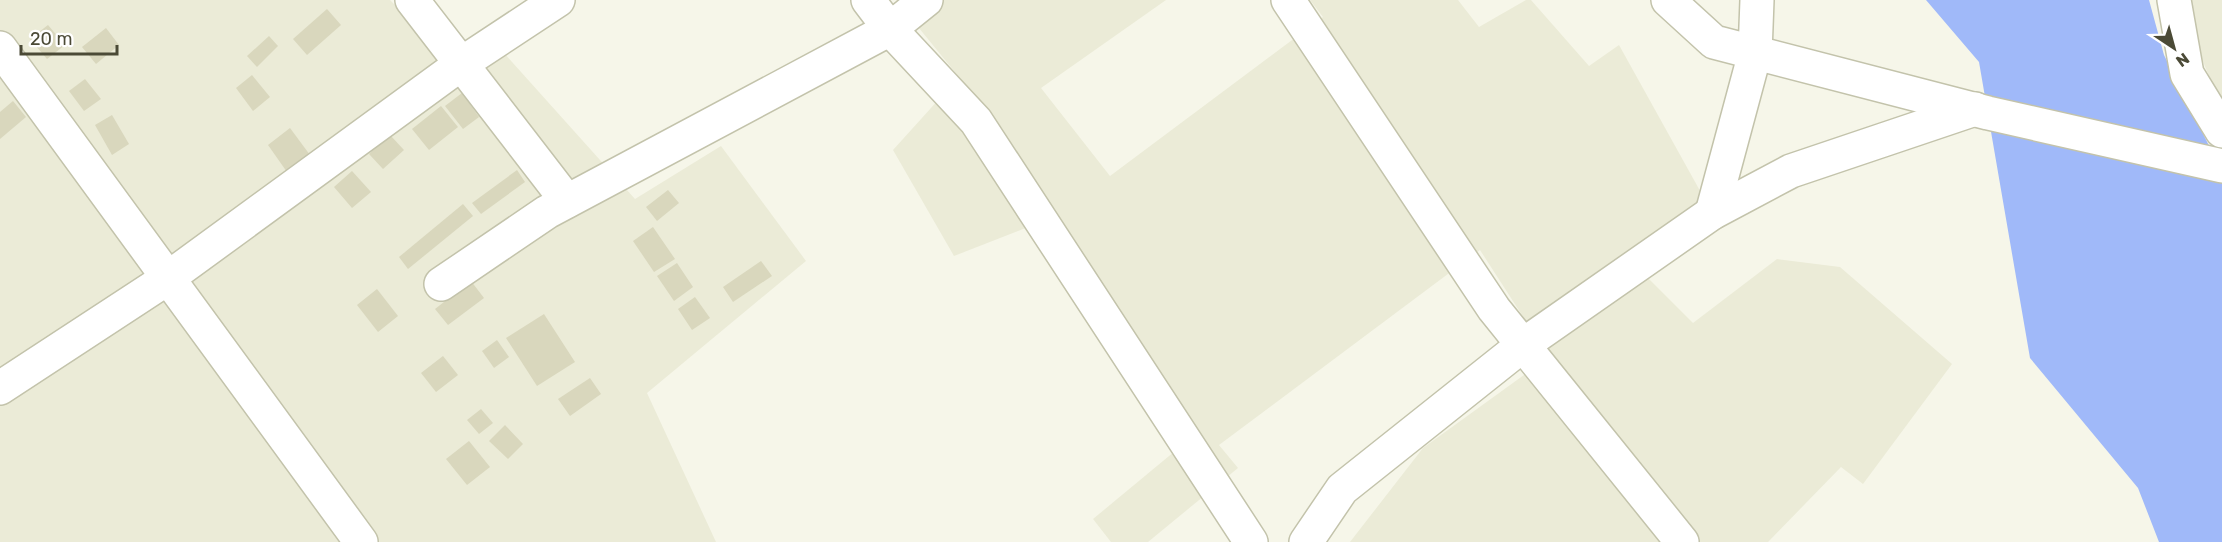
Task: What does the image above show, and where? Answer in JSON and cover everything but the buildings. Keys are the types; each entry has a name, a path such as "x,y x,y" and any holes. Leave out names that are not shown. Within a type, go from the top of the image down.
{"street":[{"path":"412,0 567,201"},
{"path":"0,388 168,278 461,64 558,0"},
{"path":"868,0 890,29 976,120 1251,542"},
{"path":"441,284 547,212 890,29 926,0"},
{"path":"1288,0 1494,309 1682,542"},
{"path":"1668,0 1714,42 1975,109 2222,166"},
{"path":"1712,213 1755,53 1758,0"},
{"path":"2174,0 2187,74 2222,131"},
{"path":"0,48 362,542"},
{"path":"1306,542 1342,489 1523,345 1712,213 1791,171 1975,109"}],"shaded area":[{"path":"0,0 390,0 456,67 504,53 635,199 721,146 806,261 647,393 716,542 0,542"},
{"path":"896,0 1166,0 1041,88 1110,176 1323,17 1310,0 1458,0 1479,27 1526,0 1531,0 1589,66 1619,45 1704,198 1624,254 1693,323 1777,259 1840,267 1952,364 1863,484 1841,467 1768,542 1350,542 1423,448 1549,357 1480,250 1219,445 1238,468 1148,542 1111,542 1093,519 1198,432 1054,217 954,256 893,150 959,77"},
{"path":"2190,0 2222,0 2222,108 2202,59"}],"water":[{"path":"1926,0 2149,0 2164,55 2222,172 2222,542 2159,542 2138,488 2030,358 1979,62"}]}
